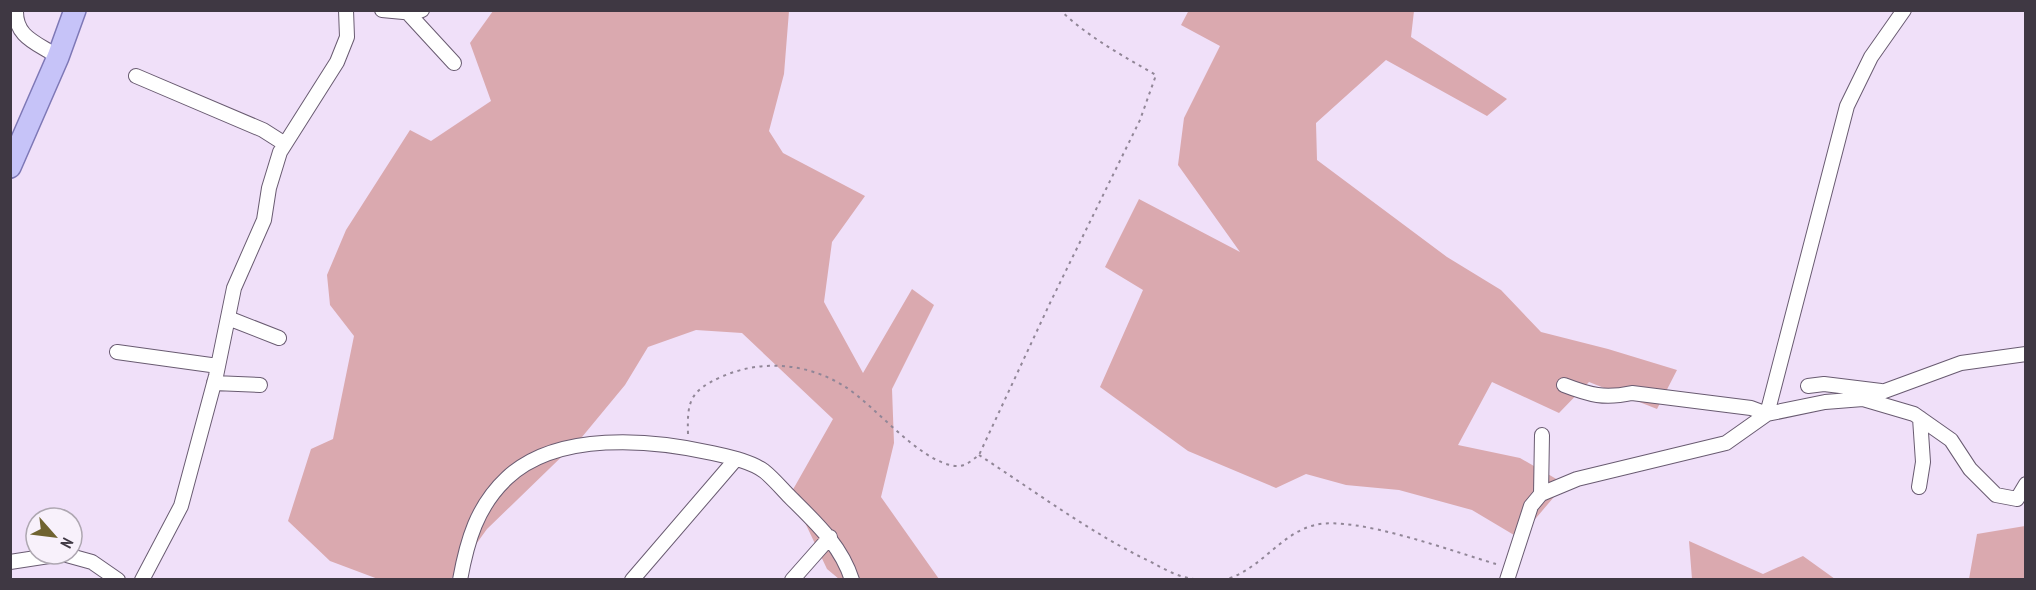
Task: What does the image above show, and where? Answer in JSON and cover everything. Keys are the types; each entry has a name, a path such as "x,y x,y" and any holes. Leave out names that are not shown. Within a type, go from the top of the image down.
{"main road":[{"path":"10,167 58,57 75,10"}],"street":[{"path":"16,10 15,23 21,33 58,57"},
{"path":"142,579 181,506 214,383 234,288 264,220 268,188 280,152 337,62 347,37 346,10"},
{"path":"382,10 415,12 454,63"},
{"path":"1767,414 1846,106 1871,57 1904,10"},
{"path":"135,76 263,130 285,144"},
{"path":"228,318 279,338"},
{"path":"117,352 218,366"},
{"path":"1509,574 1531,506 1541,494 1577,479 1726,443 1767,414 1825,402 1863,399 1961,363 2025,354"},
{"path":"214,383 260,385"},
{"path":"1809,386 1824,384 1883,391"},
{"path":"1564,385 1590,395 1613,397 1632,393 1751,408 1767,414"},
{"path":"1863,399 1914,414 1951,440 1970,469 1996,495 2017,499 2025,484"},
{"path":"1919,488 1923,462 1920,418"},
{"path":"1541,494 1542,435"},
{"path":"460,579 466,545 480,512 507,478 532,461 566,448 621,441 688,448 736,459 764,470 830,537 848,567 852,579"},
{"path":"632,579 736,459"},
{"path":"792,579 830,537"},
{"path":"84,560 92,562 118,579"}],"path":[{"path":"688,448 688,411 701,386 751,367 774,366 800,367 825,376 845,387 934,459 955,466 966,465 979,455 1050,303 1140,120 1156,75 1106,46 1071,21 1060,10"},
{"path":"979,455 1124,549 1175,574 1192,579 1226,579 1252,566 1293,534 1316,524 1335,523 1386,532 1509,574"}],"shaded area":[{"path":"1189,10 1414,11 1411,37 1507,99 1487,116 1386,60 1316,123 1317,160 1447,257 1501,290 1541,332 1677,370 1657,409 1589,382 1559,413 1492,382 1458,445 1520,458 1565,484 1519,538 1472,510 1399,490 1346,485 1306,474 1276,488 1188,451 1100,387 1143,290 1105,267 1139,199 1240,252 1178,165 1184,118 1220,46 1181,25"},
{"path":"493,11 789,11 784,74 769,131 783,153 865,196 832,242 824,302 863,373 912,289 934,305 892,389 894,443 881,497 939,579 839,579 827,569 791,493 833,419 742,333 696,330 648,347 625,385 582,437 487,529 451,579 378,579 330,561 288,521 311,449 333,439 354,336 330,305 327,275 346,230 410,130 431,141 491,101 470,43"},
{"path":"2025,526 2025,579 1969,579 1977,534"},
{"path":"1689,541 1763,574 1803,556 1835,579 1692,579"}]}
